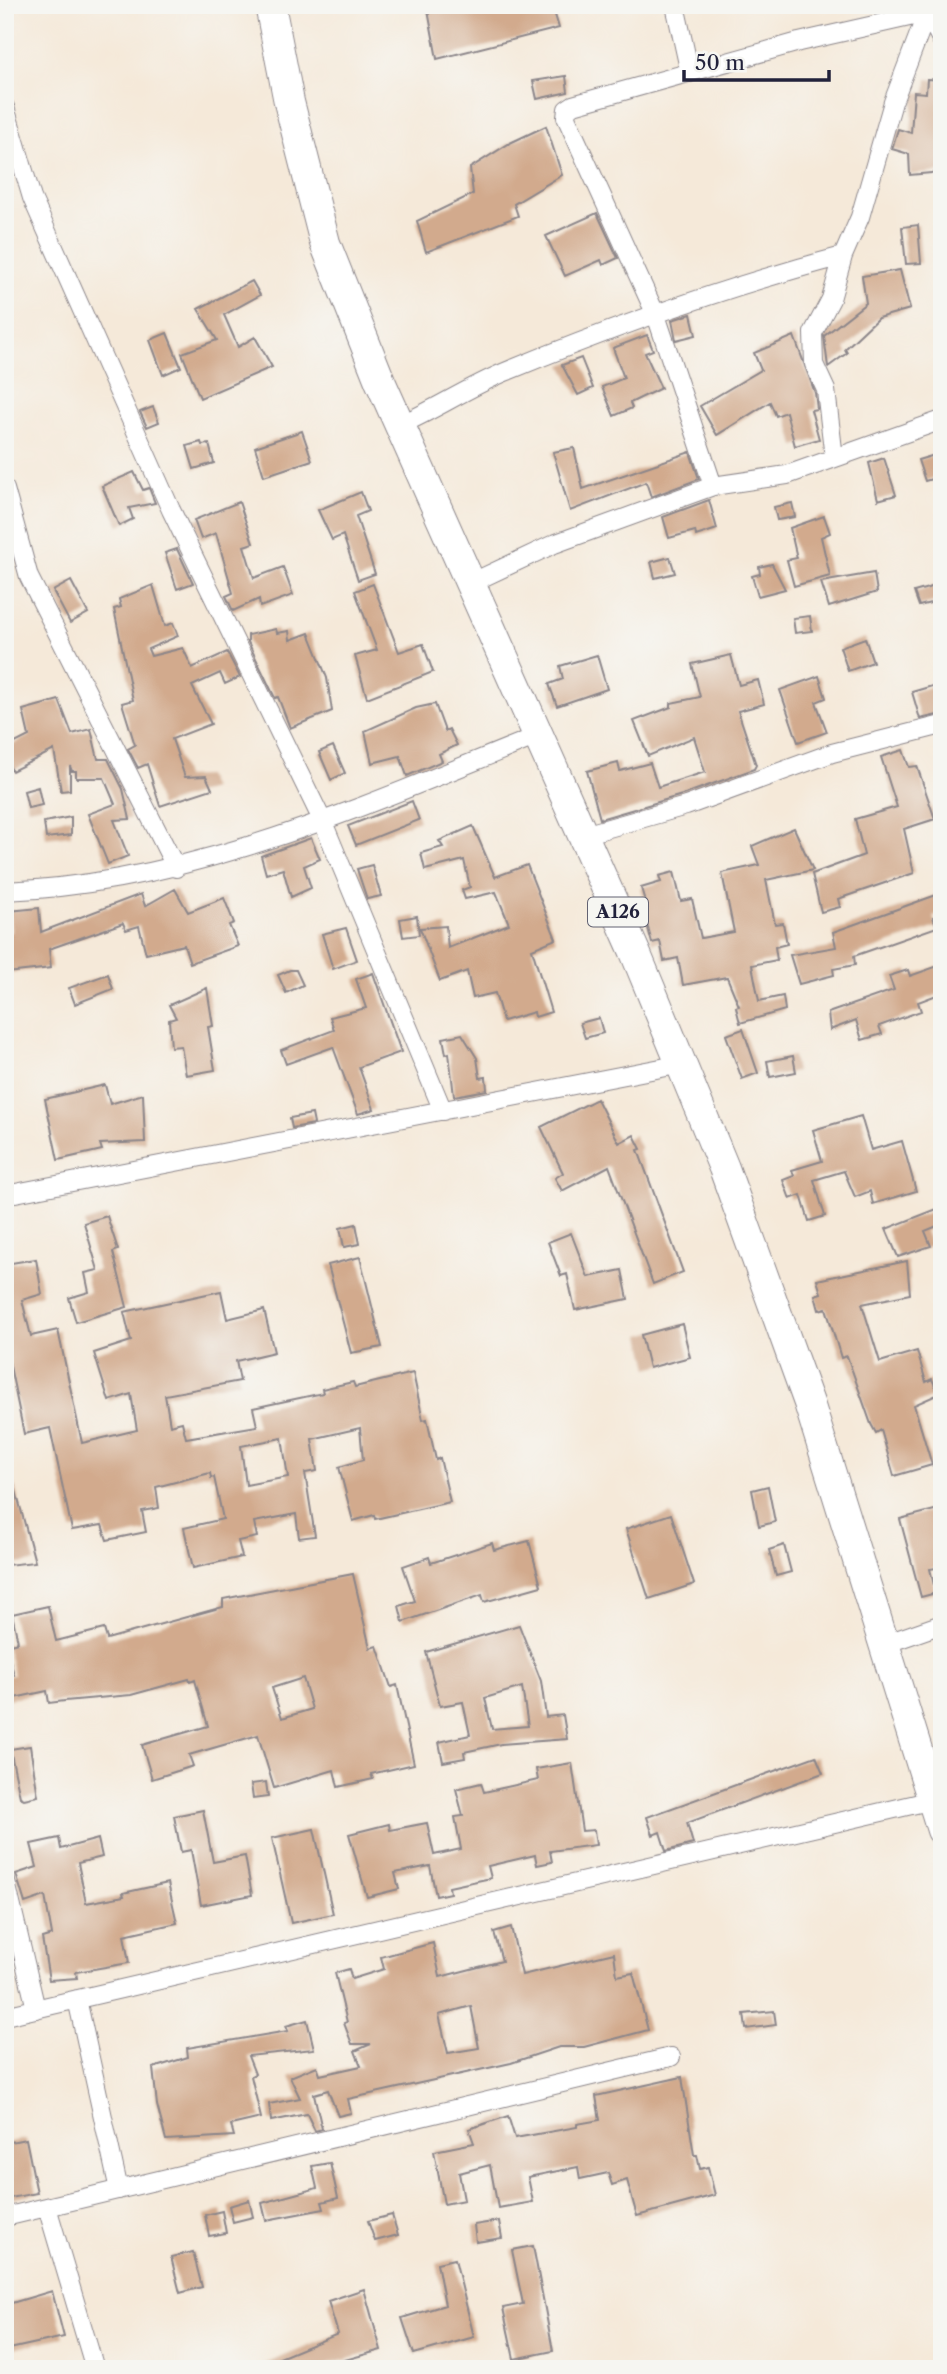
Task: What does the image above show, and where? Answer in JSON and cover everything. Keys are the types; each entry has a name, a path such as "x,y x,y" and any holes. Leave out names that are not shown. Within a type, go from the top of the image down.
{"highway":[{"name":"A126","path":"270,5 289,102 325,243 400,425 540,735 682,1064 781,1322 942,1830"}],"street":[{"path":"675,5 690,74"},
{"path":"713,486 656,315 566,117 567,109 573,104 799,42 934,11"},
{"path":"934,11 942,41"},
{"path":"834,458 826,390 814,364 813,332 831,299 843,256 860,218 893,102 934,11"},
{"path":"5,107 32,198 165,498 323,822 443,1111"},
{"path":"400,425 437,409 501,373 656,315 794,269 843,256"},
{"path":"471,583 554,544 713,486 787,475 942,420"},
{"path":"5,489 29,578 176,868"},
{"path":"584,835 686,806 832,753 942,725"},
{"path":"5,891 65,889 176,868 323,822 540,735"},
{"path":"5,1195 682,1064"},
{"path":"885,1644 942,1624"},
{"path":"5,2016 933,1800"},
{"path":"5,1878 36,2009"},
{"path":"77,1999 118,2190"},
{"path":"5,2217 671,2057"},
{"path":"47,2207 95,2369"}],"building":[{"path":"427,5 552,5 559,28 437,59"},
{"path":"566,76 568,92 537,99 533,81"},
{"path":"927,79 942,80 942,172 910,175 909,154 892,149 898,129 911,133 914,92 926,93"},
{"path":"546,126 562,175 514,204 518,216 426,252 417,221 473,194 470,168 510,143"},
{"path":"597,213 618,258 603,265 601,260 565,276 546,236"},
{"path":"918,225 921,263 906,264 902,227"},
{"path":"900,270 910,309 878,318 845,349 847,353 828,367 824,336 866,303 862,276"},
{"path":"252,281 260,295 224,315 238,347 255,337 272,367 200,398 182,353 217,340 198,309"},
{"path":"691,314 696,335 676,340 672,320"},
{"path":"167,333 181,367 163,375 150,340"},
{"path":"647,335 653,350 645,353 661,388 630,403 632,408 614,416 602,387 624,378 613,348"},
{"path":"794,336 815,393 817,409 811,410 819,439 795,446 786,412 776,416 770,402 717,435 700,406 761,370 754,353"},
{"path":"581,358 593,388 578,395 562,365"},
{"path":"153,407 159,422 147,427 140,412"},
{"path":"302,431 312,460 264,476 255,447"},
{"path":"201,442 202,445 209,444 214,463 194,469 187,446"},
{"path":"574,448 583,489 690,452 699,479 651,497 646,482 570,511 553,452"},
{"path":"938,454 942,476 925,481 918,460"},
{"path":"884,458 896,495 878,500 869,463"},
{"path":"134,472 143,490 149,488 155,503 129,508 133,519 119,526 102,486"},
{"path":"361,492 368,511 356,516 375,574 358,580 343,535 332,540 318,510"},
{"path":"709,500 717,529 696,536 695,531 669,538 663,517"},
{"path":"239,502 253,543 244,546 254,578 283,567 293,595 260,607 259,599 233,611 226,596 233,593 216,533 201,539 194,520"},
{"path":"792,503 795,517 777,520 774,507"},
{"path":"824,516 830,533 821,537 830,576 794,586 787,560 797,558 790,528"},
{"path":"177,549 193,583 177,589 165,553"},
{"path":"670,557 675,573 655,578 651,562"},
{"path":"772,564 785,589 758,596 752,576 760,574 759,567"},
{"path":"874,573 877,592 829,607 821,582"},
{"path":"71,581 88,613 70,623 53,591"},
{"path":"373,584 399,652 423,644 433,672 367,698 355,656 377,650 355,591"},
{"path":"942,584 942,600 919,606 914,592"},
{"path":"153,585 165,626 173,623 178,636 148,649 151,656 183,648 192,668 227,652 240,677 225,684 220,673 192,686 211,724 172,739 185,777 206,776 212,789 160,806 147,764 138,768 128,749 135,745 122,703 133,700 114,609 121,607 119,599"},
{"path":"810,616 812,631 795,633 793,618"},
{"path":"276,629 277,633 289,631 290,640 309,633 327,678 332,711 290,728 278,697 275,698 248,642 248,635"},
{"path":"865,638 873,662 848,671 840,647"},
{"path":"597,655 607,689 557,706 549,684 563,679 560,666"},
{"path":"731,655 739,685 758,680 764,704 738,711 756,765 754,769 682,795 600,819 587,771 618,763 620,771 650,763 658,787 705,772 694,737 648,756 634,721 671,707 671,703 700,697 692,664"},
{"path":"819,676 826,698 816,702 827,732 798,742 780,690"},
{"path":"942,683 942,714 920,719 912,692"},
{"path":"59,700 72,734 91,729 98,759 108,759 123,789 130,819 114,820 128,856 108,864 88,814 115,804 104,778 76,778 76,771 72,771 70,766 70,790 61,791 54,750 12,771 5,758 5,748 29,736 23,710"},
{"path":"435,704 445,731 449,729 457,745 439,754 442,761 407,776 400,756 372,763 365,731 416,708"},
{"path":"333,746 345,773 331,780 319,752"},
{"path":"903,750 909,767 917,766 935,819 904,829 914,873 838,899 840,907 821,912 812,874 864,855 855,819 897,807 881,757"},
{"path":"38,787 42,805 28,808 24,791"},
{"path":"412,801 419,820 356,845 348,826"},
{"path":"71,817 71,835 46,838 44,822"},
{"path":"473,826 495,877 527,865 556,939 532,949 551,1012 535,1017 534,1012 503,1021 495,993 473,998 467,971 440,981 420,928 446,926 448,948 509,924 496,892 465,899 462,890 470,887 464,860 425,870 421,853 443,847 439,841"},
{"path":"794,828 813,870 766,880 775,924 783,923 787,944 775,947 777,960 752,965 759,1001 783,996 785,1010 740,1023 736,1007 739,1006 727,977 683,985 678,958 664,961 660,941 652,943 643,909 647,908 641,888 661,882 659,876 674,872 681,901 692,899 701,938 734,932 722,873 759,865 752,846"},
{"path":"311,838 320,859 304,866 311,888 291,897 283,869 266,874 261,856"},
{"path":"372,865 381,896 367,899 357,869"},
{"path":"175,889 188,912 224,898 234,923 229,925 238,946 190,963 184,945 146,954 139,926 126,930 123,923 49,949 51,968 7,973 5,933 11,932 9,911 39,908 41,932 141,894 145,906"},
{"path":"942,893 942,915 933,917 937,927 854,956 855,965 833,969 834,975 799,984 790,955 836,947 833,932"},
{"path":"417,916 419,935 403,937 400,919"},
{"path":"346,928 357,960 333,969 322,934"},
{"path":"938,966 942,993 918,1002 921,1011 879,1026 882,1034 862,1040 856,1020 830,1030 828,1013 894,990 889,976 908,970 910,976"},
{"path":"296,970 303,985 286,993 278,975"},
{"path":"373,973 401,1052 359,1067 374,1109 358,1114 333,1047 286,1064 281,1050 334,1030 330,1017 366,1008 356,979"},
{"path":"108,974 113,989 75,1004 69,988"},
{"path":"207,988 213,1026 208,1027 215,1070 186,1075 181,1046 171,1047 169,1020 176,1018 169,1005"},
{"path":"599,1018 603,1033 585,1038 580,1023"},
{"path":"743,1029 758,1073 742,1079 726,1035"},
{"path":"462,1034 477,1058 480,1078 486,1077 487,1090 454,1096 449,1053 446,1054 443,1038"},
{"path":"793,1056 796,1072 770,1077 767,1061"},
{"path":"105,1085 110,1104 143,1094 145,1142 100,1144 102,1150 58,1160 45,1099"},
{"path":"597,1099 619,1143 634,1135 641,1149 638,1150 683,1272 653,1284 609,1166 562,1191 555,1178 563,1173 541,1127"},
{"path":"312,1114 314,1124 292,1128 290,1118"},
{"path":"861,1116 871,1150 902,1141 916,1191 873,1204 870,1191 855,1197 844,1171 814,1180 825,1216 809,1221 801,1195 790,1199 783,1180 794,1176 792,1170 822,1161 813,1130"},
{"path":"942,1207 942,1224 925,1231 931,1246 898,1257 886,1229"},
{"path":"107,1216 118,1250 113,1252 127,1307 76,1322 69,1298 89,1292 85,1273 98,1270 84,1223"},
{"path":"356,1224 360,1244 344,1247 340,1228"},
{"path":"571,1233 588,1277 622,1270 628,1299 575,1310 567,1274 561,1276 548,1242"},
{"path":"360,1257 382,1347 351,1353 328,1265"},
{"path":"36,1259 42,1294 22,1300 31,1336 58,1330 82,1443 137,1430 131,1394 109,1401 94,1353 131,1341 124,1312 221,1291 227,1319 264,1310 274,1352 236,1361 240,1381 165,1395 170,1425 182,1422 186,1438 257,1426 253,1408 323,1393 322,1389 353,1382 355,1387 413,1373 423,1420 427,1419 436,1460 440,1458 450,1502 375,1519 374,1515 353,1521 339,1467 363,1460 360,1428 312,1439 317,1471 305,1473 315,1536 299,1538 296,1514 254,1522 257,1537 238,1541 242,1557 193,1568 184,1528 223,1519 214,1477 211,1478 210,1473 156,1487 159,1508 142,1511 146,1532 107,1540 102,1525 72,1530 50,1428 24,1434 5,1342 5,1264","holes":["282,1438 288,1477 246,1485 241,1446"]},
{"path":"907,1261 910,1294 862,1304 880,1362 917,1351 926,1382 932,1379 939,1394 914,1405 932,1465 894,1476 881,1430 876,1433 871,1424 847,1356 841,1358 826,1308 819,1310 815,1295 821,1293 817,1280"},
{"path":"682,1324 690,1357 649,1368 641,1335"},
{"path":"5,1476 12,1476 35,1562 7,1565"},
{"path":"768,1486 775,1522 759,1526 752,1490"},
{"path":"942,1508 942,1567 930,1569 936,1593 921,1597 900,1519"},
{"path":"671,1514 694,1584 649,1599 626,1529"},
{"path":"529,1541 541,1586 484,1602 482,1595 403,1622 399,1606 415,1601 403,1566 429,1557 431,1563 492,1543 494,1550"},
{"path":"784,1545 791,1572 776,1576 769,1550"},
{"path":"353,1574 370,1648 377,1646 391,1687 397,1685 414,1764 371,1774 373,1779 338,1787 334,1770 274,1788 258,1735 189,1755 193,1766 152,1779 142,1745 208,1726 195,1680 190,1682 189,1679 131,1695 49,1703 47,1691 5,1700 5,1676 14,1675 6,1645 18,1642 12,1614 48,1606 56,1641 104,1629 107,1639 223,1607 223,1599","holes":["303,1678 312,1709 282,1718 272,1688"]},
{"path":"519,1625 541,1681 546,1717 563,1715 567,1739 501,1744 464,1752 465,1758 443,1762 439,1742 470,1735 463,1702 440,1706 426,1652","holes":["522,1687 528,1726 492,1729 485,1698"]},
{"path":"30,1746 38,1796 24,1799 20,1797 10,1749"},
{"path":"816,1756 823,1773 687,1823 693,1844 666,1851 660,1832 653,1835 647,1817"},
{"path":"572,1763 582,1831 594,1830 596,1845 550,1851 552,1862 537,1865 535,1855 488,1866 491,1878 449,1887 450,1893 436,1896 430,1866 395,1873 399,1889 367,1897 349,1834 389,1824 390,1830 427,1823 434,1855 461,1849 455,1817 463,1816 456,1789 481,1783 484,1792 538,1780 536,1769"},
{"path":"266,1782 268,1797 253,1799 251,1784"},
{"path":"203,1810 213,1862 245,1856 252,1895 201,1905 191,1850 181,1852 174,1816"},
{"path":"314,1829 333,1914 291,1923 272,1838"},
{"path":"59,1838 61,1849 98,1839 102,1857 78,1863 86,1903 124,1896 123,1893 168,1883 177,1923 124,1935 129,1963 76,1972 77,1978 49,1980 42,1938 52,1935 45,1896 25,1903 16,1874 37,1867 31,1844"},
{"path":"511,1927 522,1975 614,1953 617,1976 633,1973 648,2030 584,2047 559,2047 511,2063 348,2099 351,2113 338,2116 328,2090 314,2094 322,2129 315,2131 307,2114 271,2121 269,2104 300,2098 290,2077 317,2066 320,2075 361,2066 355,2051 371,2044 352,2044 344,2023 347,2022 335,1973 349,1969 352,1979 384,1969 381,1957 433,1943 440,1977 502,1961 494,1932","holes":["471,2006 479,2048 448,2053 439,2015"]},
{"path":"774,2011 776,2025 746,2029 744,2014"},
{"path":"307,2020 314,2049 248,2056 255,2074 251,2076 261,2118 231,2125 234,2136 166,2140 157,2105 153,2068 188,2057 187,2048 288,2031 286,2026"},
{"path":"682,2077 694,2155 697,2155 700,2169 708,2167 715,2195 637,2216 627,2180 612,2185 608,2173 580,2179 578,2167 528,2177 533,2202 498,2208 490,2165 459,2173 464,2200 444,2204 434,2151 474,2143 469,2129 508,2116 515,2138 577,2127 577,2124 600,2120 596,2096"},
{"path":"26,2139 37,2193 5,2199 5,2143"},
{"path":"330,2163 338,2198 322,2202 324,2209 266,2220 262,2203 317,2188 312,2166"},
{"path":"249,2200 253,2217 233,2222 229,2206"},
{"path":"222,2211 226,2233 209,2236 205,2215"},
{"path":"392,2215 398,2235 375,2241 368,2221"},
{"path":"499,2221 502,2238 476,2242 474,2225"},
{"path":"533,2246 553,2351 514,2359 503,2308 523,2304 512,2250"},
{"path":"193,2252 202,2287 180,2293 171,2257"},
{"path":"455,2259 474,2337 414,2354 402,2318 445,2305 437,2263"},
{"path":"364,2289 381,2350 323,2366 325,2369 253,2369 338,2334 328,2301"},
{"path":"52,2291 64,2337 5,2350 5,2305"}]}
